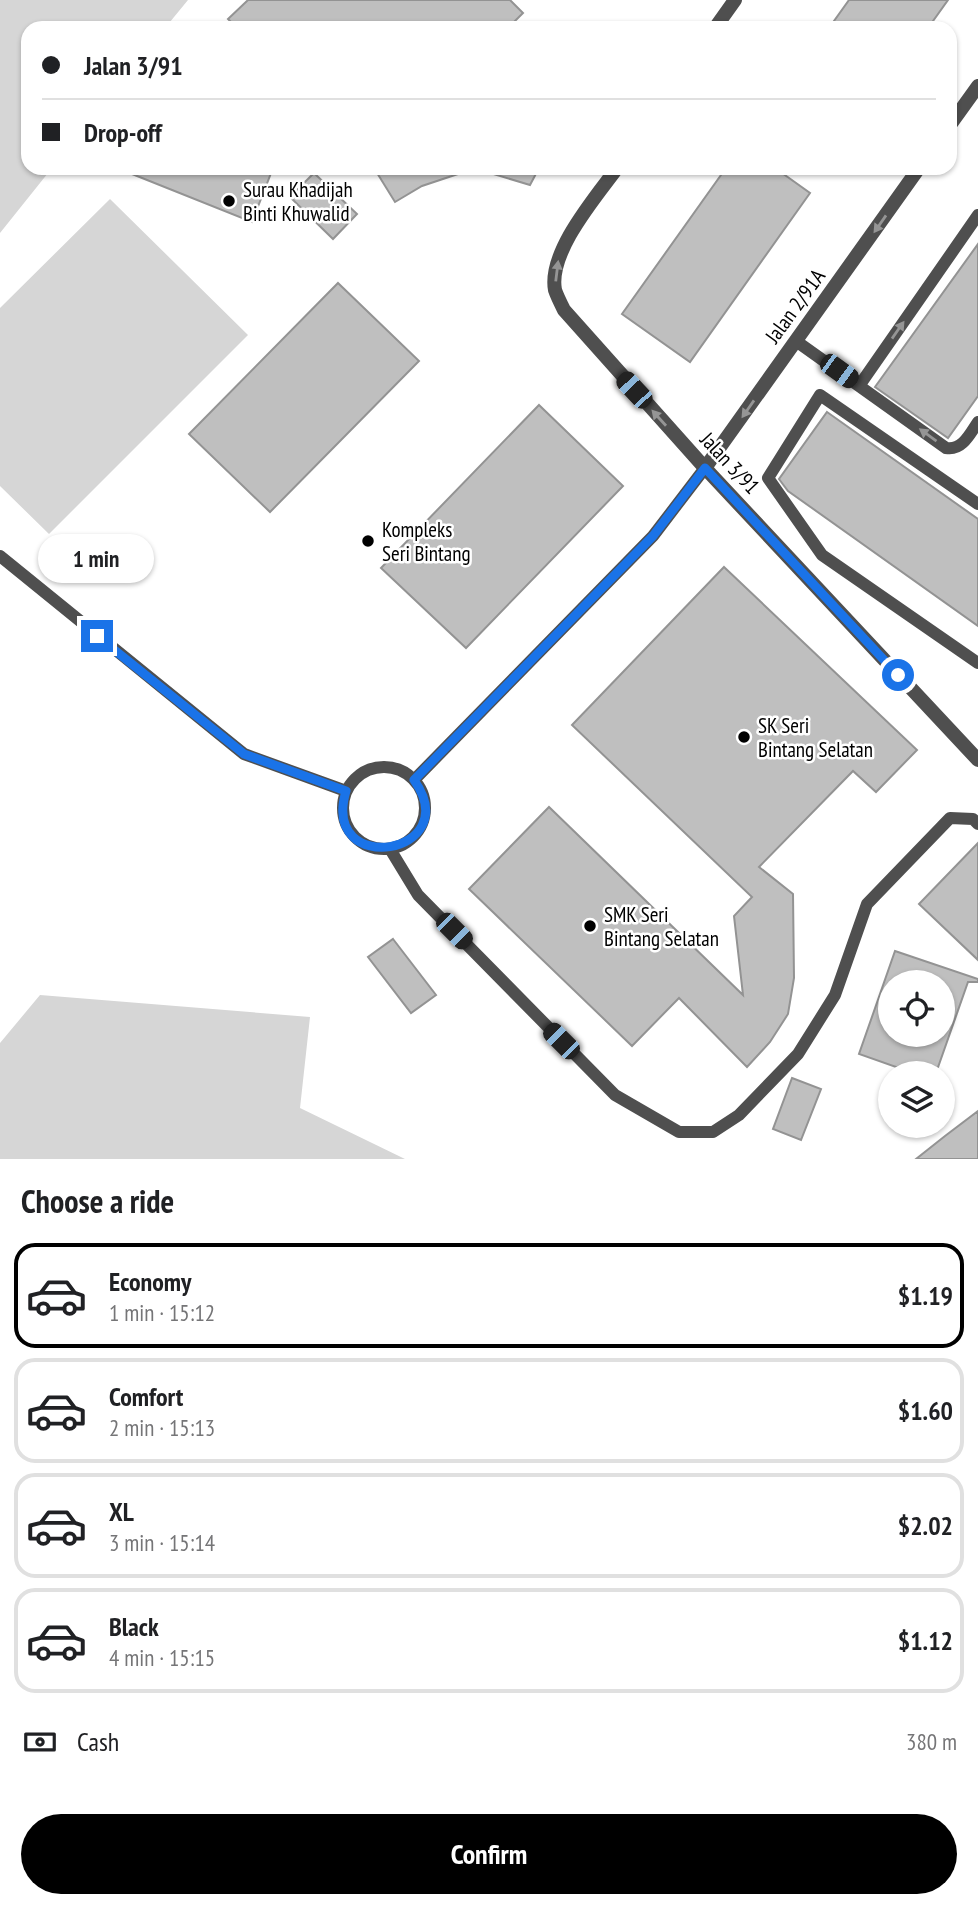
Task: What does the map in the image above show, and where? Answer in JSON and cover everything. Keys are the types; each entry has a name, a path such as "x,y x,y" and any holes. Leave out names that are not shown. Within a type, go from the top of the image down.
{"street":[{"path":"720,21 735,0"},
{"path":"957,115 978,86"},
{"name":"Jalan 3/91","path":"612,175 568,239 556,263 555,289 564,310 705,468 976,752"},
{"name":"Jalan 2/91A","path":"705,468 914,175"}],"lane":[{"path":"859,386 978,215"},
{"path":"796,341 946,448 954,450 960,446 978,422"},
{"path":"978,504 820,395 768,478 822,555 978,663"},
{"path":"414,780 653,536 705,468"},
{"path":"0,556 244,754 346,791"},
{"path":"377,767 391,767 414,780 425,803 420,828 402,845 390,849 365,844 347,827 343,803 346,791 354,780 377,767"},
{"path":"390,849 418,895 615,1096 679,1132 713,1132 739,1115 798,1054 835,995 867,904 950,818 973,819 978,824"}],"shaded area":[{"path":"0,0 188,0 171,21 21,21 21,175 46,175 0,233"},
{"path":"110,199 248,335 49,534 0,486 0,308"},
{"path":"40,995 310,1017 300,1108 405,1159 0,1159 0,1043"}],"building":[{"path":"248,0 510,0 523,13 515,21 228,19"},
{"path":"849,0 948,0 933,21 834,21"},
{"name":"Surau Khadijah Binti Khuwalid","path":"134,175 270,175 252,222"},
{"path":"312,175 316,175 357,214 333,239 290,197"},
{"path":"378,175 455,175 422,186 395,202"},
{"path":"497,175 535,175 530,185"},
{"path":"721,175 785,175 810,193 690,362 622,314"},
{"path":"978,244 978,396 948,438 875,387"},
{"path":"338,283 419,361 270,512 189,434"},
{"path":"539,405 623,486 466,648 381,568"},
{"path":"827,412 978,519 978,626 788,491 779,479"},
{"path":"724,567 917,750 876,792 853,771 759,867 793,894 794,978 788,1014 770,1042 747,1067 679,998 632,1046 469,889 549,807 743,995 734,916 752,897 572,725"},
{"path":"978,843 978,960 919,904"},
{"path":"393,939 436,995 411,1013 368,957"},
{"path":"895,951 951,970 888,970"},
{"path":"955,971 978,979 978,982 968,982 955,1019"},
{"path":"878,1000 878,1047 945,1047 940,1061 879,1061 859,1054"},
{"path":"792,1078 821,1089 801,1140 773,1129"},
{"path":"978,1111 978,1159 916,1159 942,1138 955,1138 955,1128"}],"place":[{"name":"Surau Khadijah Binti Khuwalid","path":"229,201"},
{"name":"Kompleks Seri Bintang","path":"368,541"},
{"name":"SK Seri Bintang Selatan","path":"744,737"},
{"name":"SMK Seri Bintang Selatan","path":"590,926"}],"route":[{"path":"97,636 244,754 346,791 343,815 347,827 365,844 390,849 413,838 420,828 425,803 422,790 414,780 653,536 705,468 898,675"}]}
